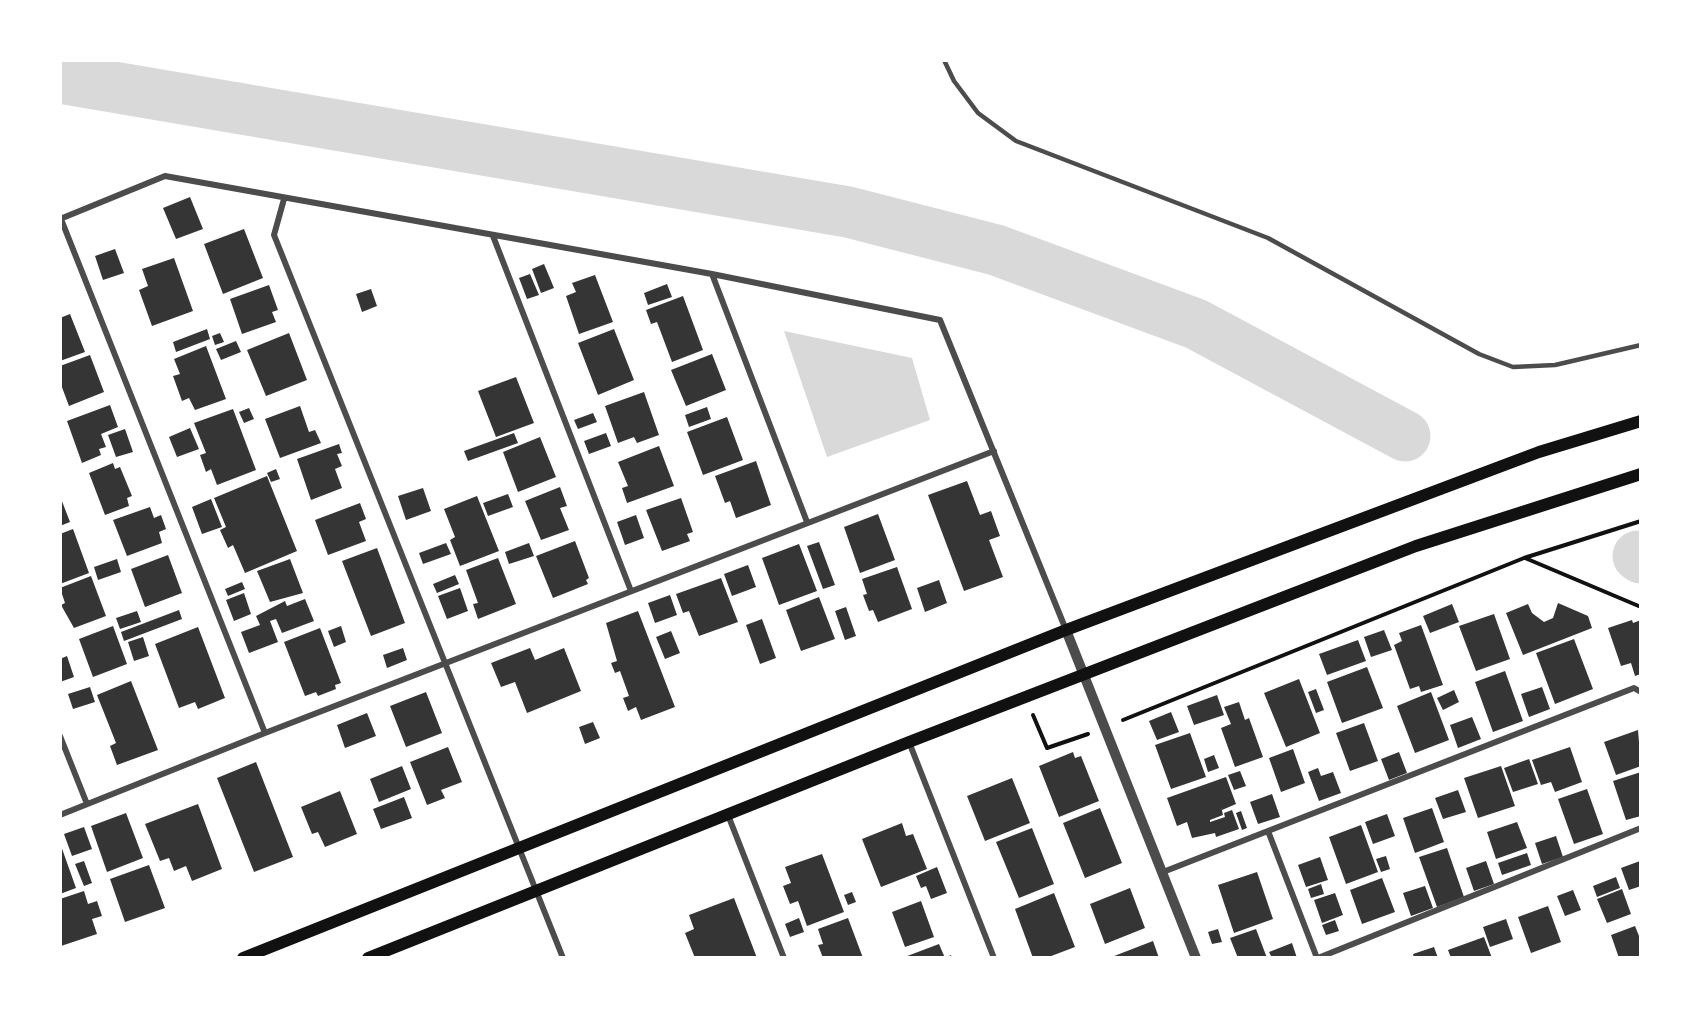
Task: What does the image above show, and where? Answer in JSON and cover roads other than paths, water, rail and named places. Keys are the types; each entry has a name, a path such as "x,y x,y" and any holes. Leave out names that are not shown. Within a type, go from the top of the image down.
{"main road":[{"path":"243,958 520,850 1066,630 1539,452 1641,422"},
{"path":"368,958 909,742 1416,546 1641,474"}],"street":[{"path":"265,733 60,219 165,177 712,274 940,320 1196,958"},
{"path":"284,199 274,235 563,958"},
{"path":"493,236 631,591"},
{"path":"712,274 807,522"},
{"path":"60,815 265,733 994,451"},
{"path":"1163,872 1634,688 1641,692"},
{"path":"60,736 87,804"},
{"path":"909,742 994,958"},
{"path":"728,815 784,958"},
{"path":"1268,831 1317,958 1641,828"}],"lane":[{"path":"944,60 954,81 978,113 1016,141 1268,238 1479,354 1513,368 1555,365 1641,345"}],"waterway":[{"path":"60,78 848,212 996,250 1196,324 1405,436"}]}
